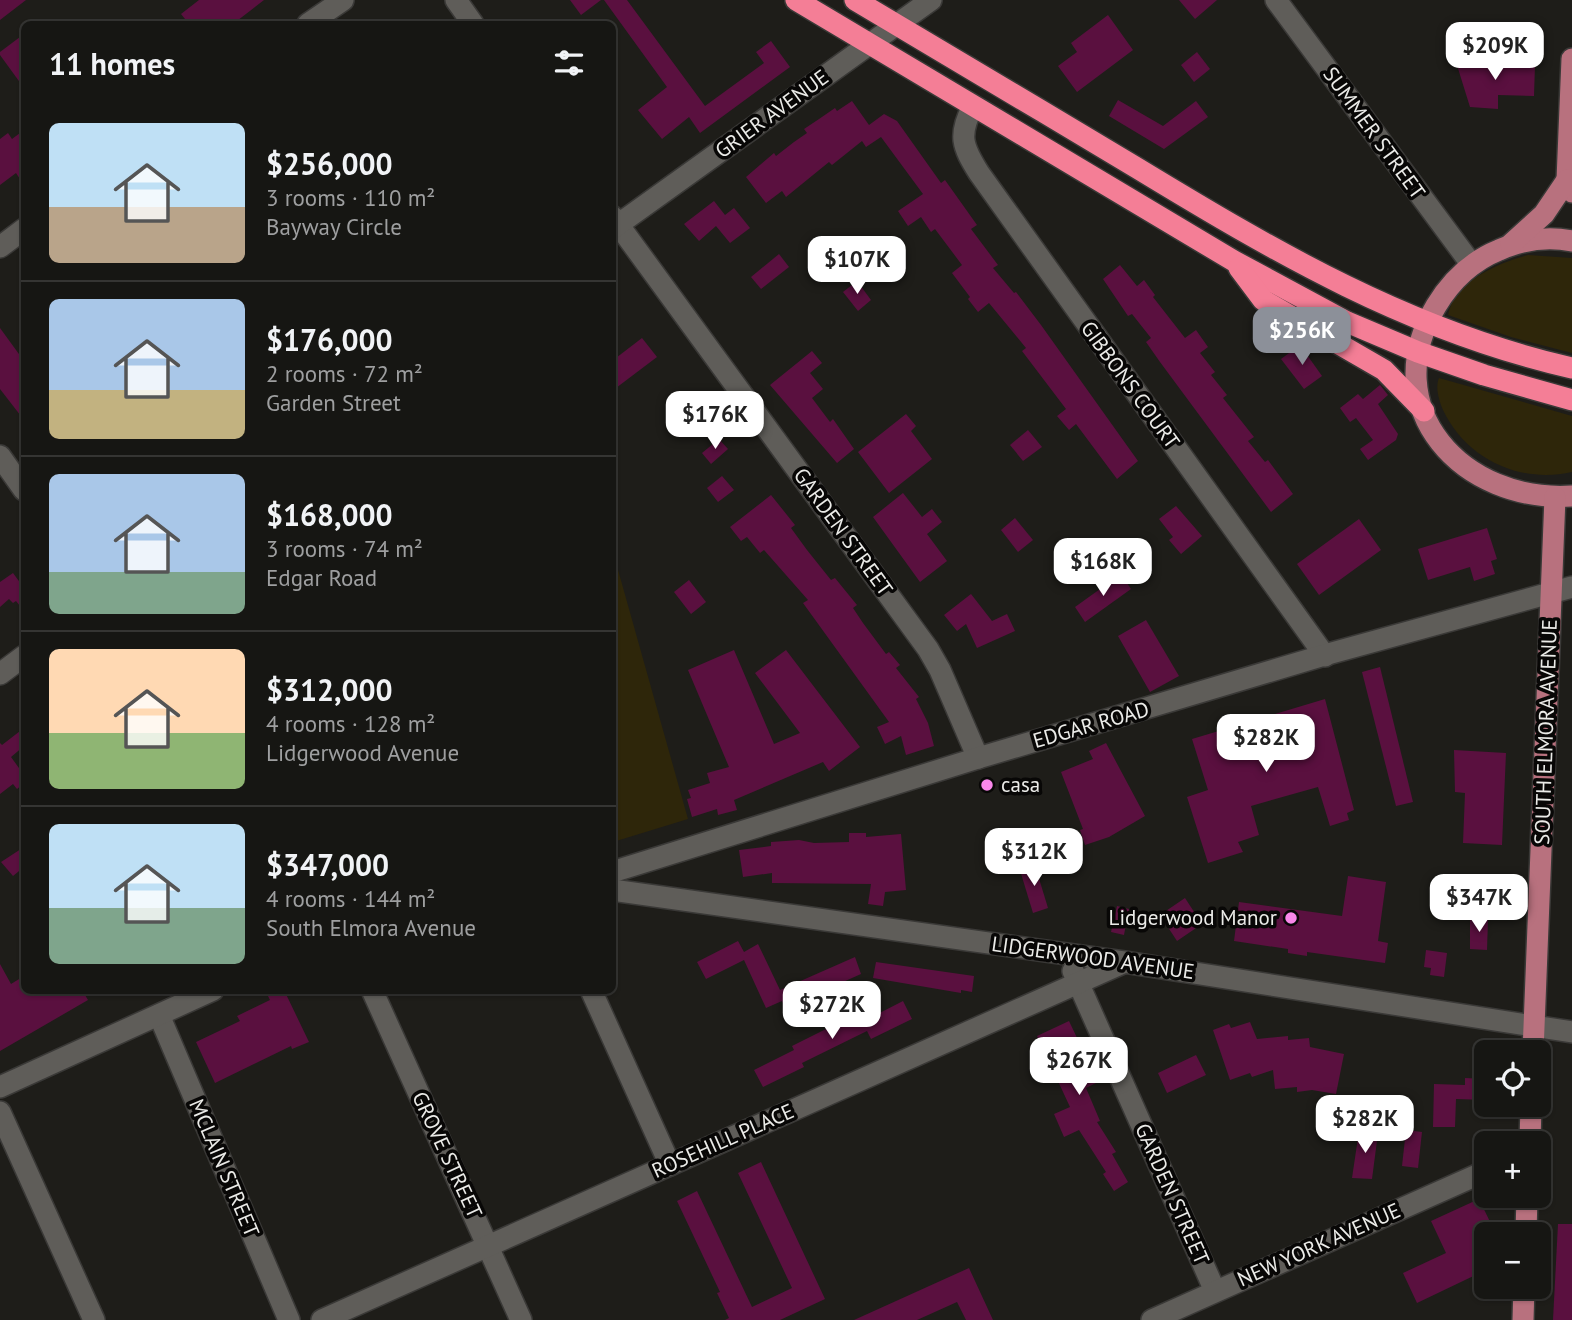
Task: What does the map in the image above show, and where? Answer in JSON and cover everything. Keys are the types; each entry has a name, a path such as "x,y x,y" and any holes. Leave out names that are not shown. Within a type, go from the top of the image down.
{"highway":[{"path":"796,0 1234,261 1347,322 1418,352 1514,385 1572,400"},
{"path":"855,0 1230,224 1357,293 1504,350 1572,368"},
{"path":"1234,261 1263,300 1369,360 1398,382 1424,411"}],"main road":[{"path":"1510,246 1570,186 1572,59"},
{"path":"1564,496 1506,489 1473,474 1439,441 1424,411 1418,384 1418,352 1426,322 1446,290 1472,265 1510,246 1547,239 1572,241"},
{"name":"SOUTH ELMORA AVENUE","path":"1534,1040 1562,589 1564,496"},
{"path":"1523,1320 1524,1299"}],"street":[{"path":"312,21 343,0"},
{"path":"456,0 471,21"},
{"name":"GRIER AVENUE","path":"616,222 931,0"},
{"name":"SUMMER STREET","path":"1276,0 1472,265"},
{"name":"GIBBONS COURT","path":"973,106 963,126 968,156 1325,656"},
{"name":"GARDEN STREET","path":"616,226 928,649 940,670 978,758"},
{"path":"0,247 21,231"},
{"path":"0,456 21,486"},
{"name":"EDGAR ROAD","path":"616,871 978,758 1562,589"},
{"path":"0,674 21,658"},
{"name":"LIDGERWOOD AVENUE","path":"616,891 1124,962 1572,1032"},
{"name":"GARDEN STREET","path":"1064,954 1215,1291"},
{"name":"ROSEHILL PLACE","path":"322,1320 1124,962"},
{"path":"0,1087 204,994"},
{"name":"GROVE STREET","path":"374,994 521,1320"},
{"path":"593,994 670,1165"},
{"name":"MCLAIN STREET","path":"159,1015 289,1320"},
{"path":"0,1112 94,1320"},
{"name":"NEW YORK AVENUE","path":"1152,1320 1474,1176"}],"shaded area":[{"path":"1528,255 1572,258 1572,353 1511,337 1448,315 1452,303 1468,283 1504,263"},
{"path":"1439,378 1572,416 1572,472 1552,475 1514,471 1480,454 1453,427 1443,410 1437,390"},
{"path":"616,563 688,819 616,841"}],"building":[{"path":"0,0 26,0 0,20"},
{"path":"199,0 264,0 237,21 187,21 181,14"},
{"path":"570,0 601,0 581,15"},
{"path":"604,0 627,0 705,106 764,63 756,52 771,41 790,67 700,133 689,117 662,139 638,110 667,87"},
{"path":"1179,0 1217,0 1195,19"},
{"path":"1108,15 1133,50 1077,92 1058,66 1077,52 1071,43"},
{"path":"21,36 21,84 0,55 0,52"},
{"path":"1197,52 1210,69 1194,82 1181,65"},
{"path":"1456,62 1535,65 1534,96 1498,95 1498,109 1470,107"},
{"path":"1118,100 1163,126 1196,101 1208,117 1164,149 1109,116"},
{"path":"852,101 869,125 884,114 897,121 941,183 945,180 977,225 971,229 998,265 993,268 1014,293 1016,292 1041,325 1138,461 1117,479 1076,424 1069,430 1057,416 1066,409 1022,351 1026,348 989,303 978,312 968,299 970,297 952,273 962,265 935,229 931,232 921,217 908,226 898,211 923,194 881,137 866,147 862,141 832,165 829,162 786,197 782,191 766,203 746,177 774,153 776,156 807,133 804,129 835,108 837,111"},
{"path":"21,132 21,180 16,173 0,185 0,139 8,133 12,139"},
{"path":"714,201 725,215 734,208 750,228 730,243 716,226 699,241 684,224"},
{"path":"779,254 789,267 761,289 751,277"},
{"path":"1120,265 1137,286 1144,280 1155,295 1153,297 1185,338 1196,330 1208,347 1200,353 1215,372 1211,375 1227,395 1223,398 1254,437 1248,441 1265,462 1268,460 1293,494 1271,512 1146,342 1151,338 1132,314 1128,316 1103,279"},
{"path":"857,281 871,300 858,311 843,292"},
{"path":"0,328 21,357 21,416 0,389"},
{"path":"642,338 657,357 616,388 616,358"},
{"path":"1300,345 1322,376 1304,389 1281,359"},
{"path":"812,351 822,363 810,373 823,389 812,398 830,422 833,419 854,449 837,463 770,385"},
{"path":"1380,385 1388,395 1378,404 1398,434 1396,440 1368,460 1360,449 1373,440 1356,418 1350,422 1340,408 1358,394 1363,399"},
{"path":"906,414 916,426 911,431 932,459 889,493 858,452"},
{"path":"1028,430 1042,447 1023,461 1010,445"},
{"path":"719,439 728,449 711,464 702,453"},
{"path":"722,476 734,490 718,502 707,488"},
{"path":"903,493 922,517 932,509 942,522 927,534 947,561 920,582 873,517"},
{"path":"771,495 795,525 791,528 807,550 831,580 835,578 857,605 853,608 863,623 886,654 889,652 900,665 896,668 919,697 916,699 928,723 934,746 906,755 901,736 885,744 877,727 889,722 803,603 808,600 764,550 760,553 747,537 741,541 730,527"},
{"path":"1176,506 1202,536 1181,554 1169,540 1173,537 1159,519"},
{"path":"1015,518 1033,540 1018,552 1001,530"},
{"path":"1359,519 1381,550 1319,595 1297,564"},
{"path":"1487,528 1497,559 1491,561 1495,574 1474,581 1470,567 1428,580 1418,549"},
{"path":"13,573 21,584 21,607 16,601 13,603 9,599 0,607 0,582"},
{"path":"1121,574 1131,589 1085,622 1075,607"},
{"path":"689,580 706,602 691,614 674,592"},
{"path":"971,594 992,621 1007,614 1015,631 977,648 966,624 957,631 944,615"},
{"path":"1146,620 1179,676 1150,692 1118,636"},
{"path":"734,650 774,744 800,733 755,673 786,650 860,747 829,771 823,762 734,800 737,810 718,815 717,809 692,817 687,799 691,798 688,790 710,783 707,773 729,767 688,670"},
{"path":"1380,667 1413,802 1396,806 1362,672"},
{"path":"1325,699 1354,810 1347,813 1349,820 1330,826 1318,787 1251,806 1259,835 1238,842 1243,852 1208,863 1187,797 1208,790 1192,739"},
{"path":"21,730 21,749 11,757 21,771 21,786 17,789 13,784 0,794 0,743 2,745"},
{"path":"1106,743 1145,816 1109,837 1085,845 1080,830 1083,829 1061,772 1093,759 1089,751"},
{"path":"1454,750 1506,753 1502,845 1463,843 1465,793 1455,792"},
{"path":"849,833 866,833 866,837 901,834 906,890 885,892 883,906 868,904 871,884 772,883 772,873 743,877 739,850 771,846 771,842 849,842"},
{"path":"21,849 21,869 13,876 1,862"},
{"path":"1034,862 1048,908 1033,913 1019,867"},
{"name":"Lidgerwood Manor","path":"1348,876 1386,882 1378,941 1388,943 1385,963 1307,952 1307,956 1288,953 1288,949 1234,941 1239,902 1342,916"},
{"path":"1185,898 1202,924 1177,941 1160,915"},
{"path":"1117,906 1129,909 1124,935 1111,932"},
{"path":"1470,919 1488,920 1487,950 1470,949"},
{"path":"738,941 744,952 758,944 780,990 855,957 861,974 785,1008 782,1001 766,1008 744,960 706,979 697,962"},
{"path":"1426,950 1447,953 1444,977 1430,975 1431,968 1424,967"},
{"path":"876,962 974,976 972,992 961,990 961,993 873,978"},
{"path":"0,964 11,984 21,978 21,994 84,994 88,1000 0,1051"},
{"path":"267,994 286,994 309,1042 292,1049 291,1046 215,1083 196,1042 240,1021 237,1016 270,1000"},
{"path":"903,1001 912,1019 871,1039 867,1031 802,1063 804,1067 763,1087 754,1070 794,1050 792,1046 860,1012 864,1021"},
{"path":"1069,1021 1098,1082 1086,1088 1100,1121 1097,1122 1116,1152 1112,1154 1128,1182 1114,1191 1103,1174 1106,1172 1079,1130 1064,1137 1054,1114 1070,1107 1037,1036"},
{"path":"1250,1022 1257,1039 1288,1036 1288,1040 1309,1038 1310,1047 1344,1054 1336,1094 1312,1090 1297,1092 1297,1087 1275,1089 1273,1070 1252,1077 1250,1073 1230,1080 1213,1030 1229,1024 1231,1028"},
{"path":"1196,1055 1206,1075 1167,1093 1158,1073"},
{"path":"1465,1078 1474,1078 1474,1100 1456,1099 1455,1127 1433,1127 1434,1084 1465,1085"},
{"path":"1406,1130 1422,1132 1418,1168 1402,1166"},
{"path":"1359,1131 1378,1133 1372,1179 1352,1178"},
{"path":"761,1162 825,1299 780,1320 725,1320 729,1318 717,1293 720,1292 677,1201 697,1191 752,1307 792,1288 738,1173"},
{"path":"1474,1201 1474,1208 1483,1208 1490,1222 1474,1222 1474,1276 1417,1303 1403,1273 1446,1253 1431,1221"},
{"path":"1558,1224 1572,1224 1572,1320 1553,1320"},
{"path":"969,1268 993,1320 966,1320 957,1302 917,1320 854,1320"}],"place":[{"name":"casa","path":"987,785"},
{"name":"Lidgerwood Manor","path":"1291,918"}]}
